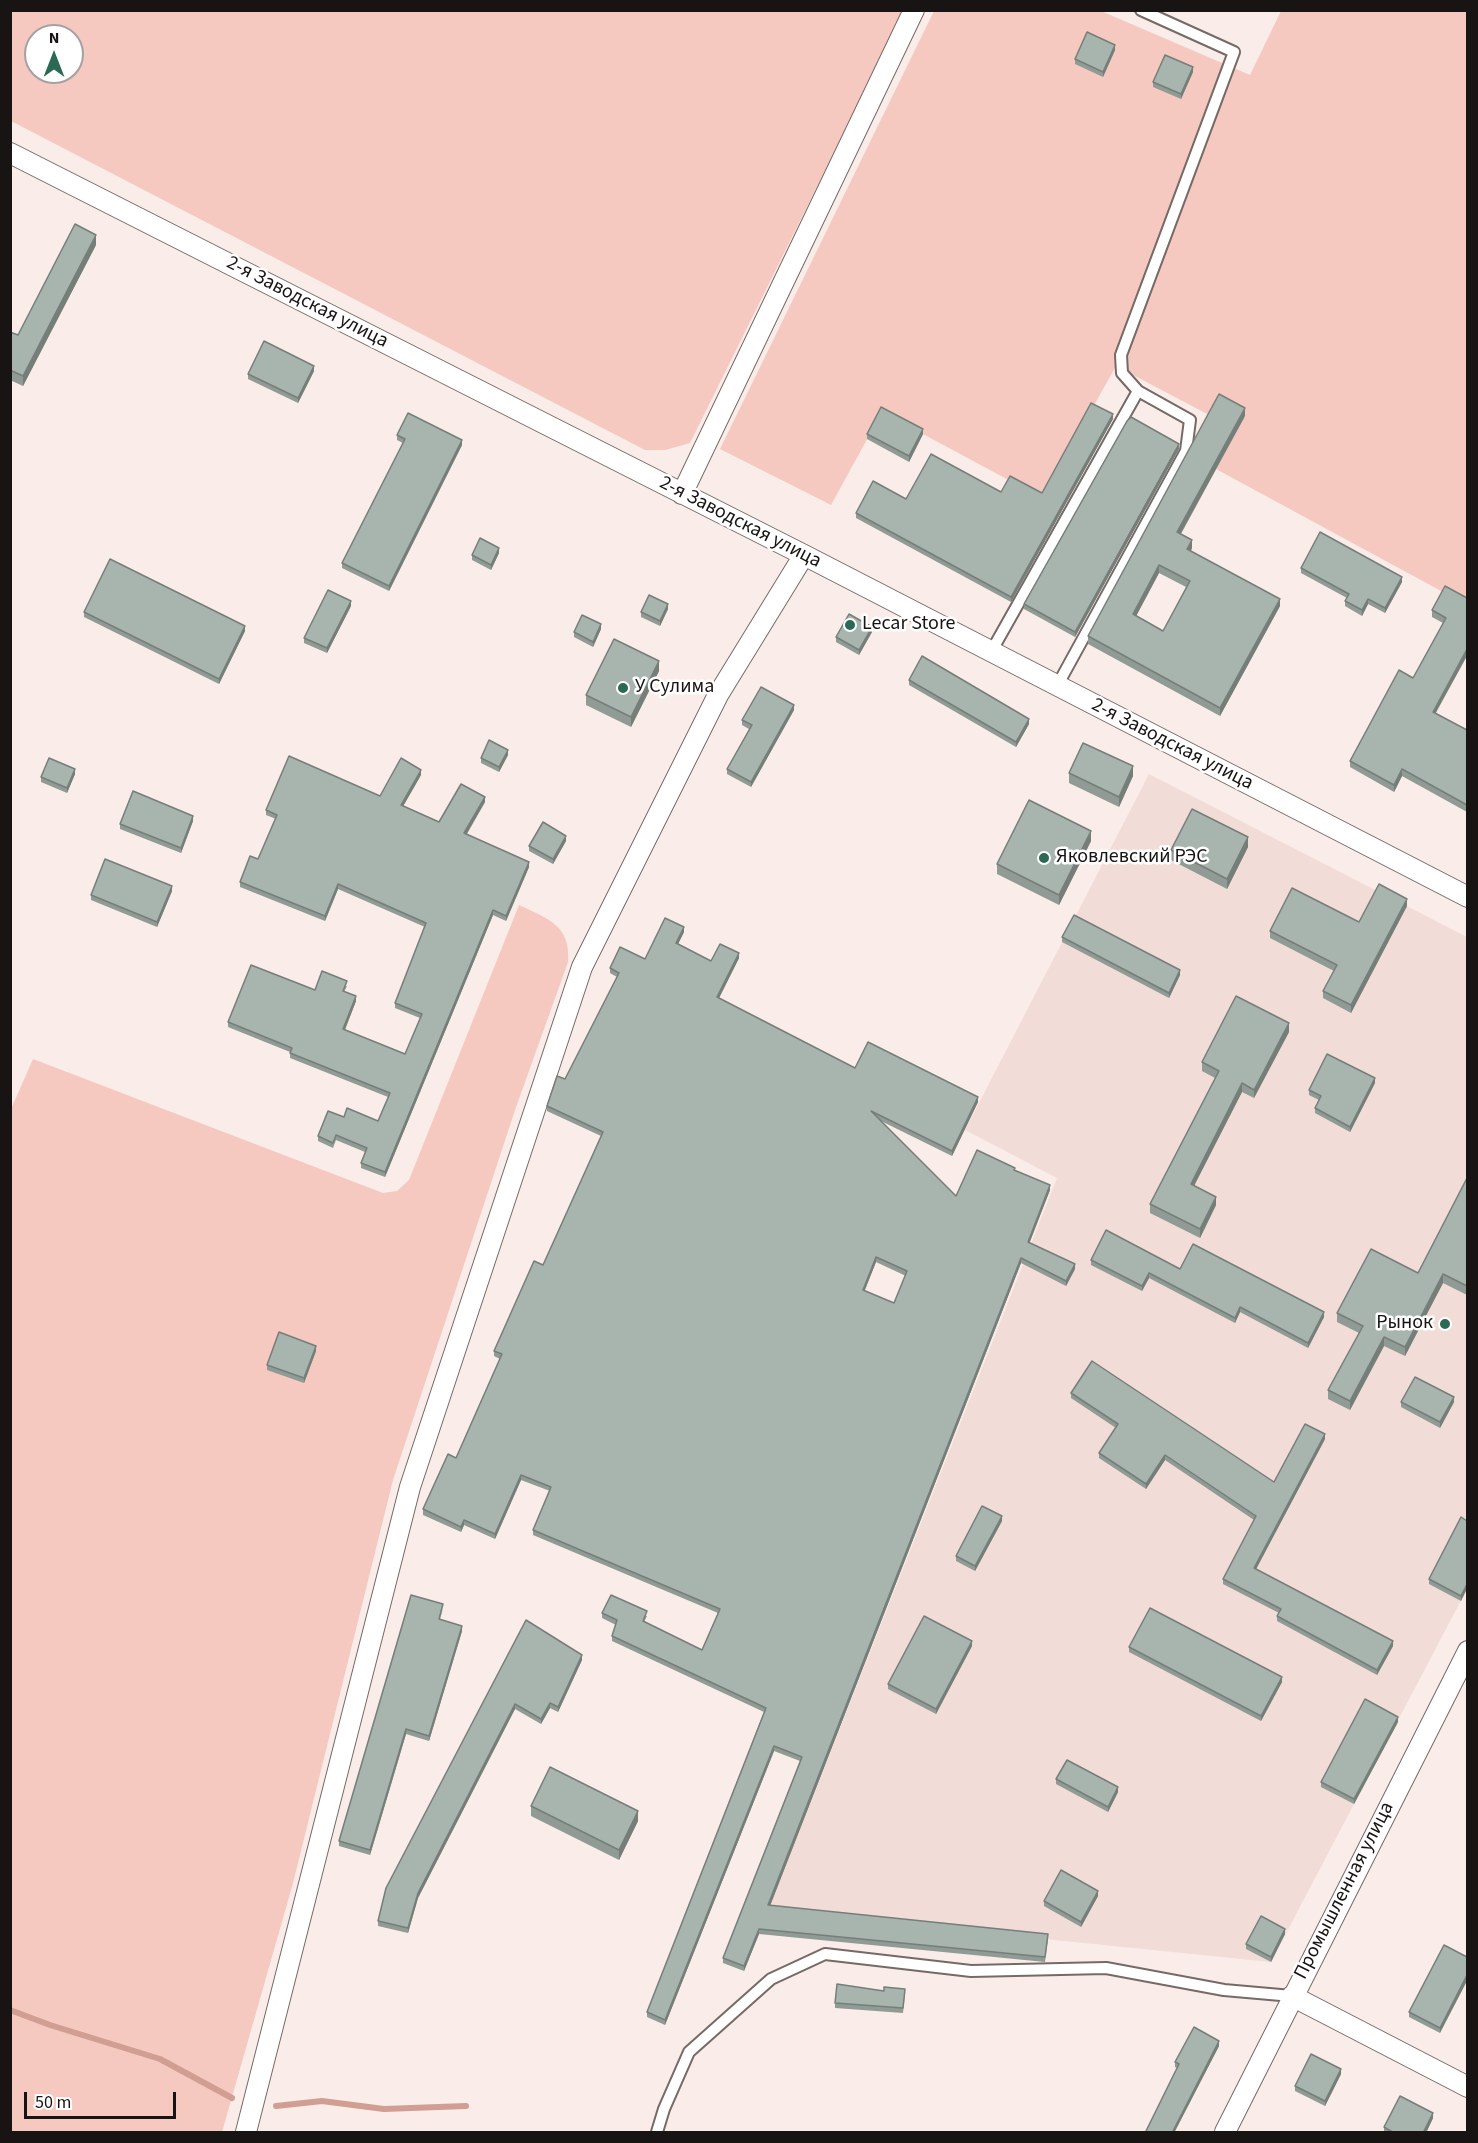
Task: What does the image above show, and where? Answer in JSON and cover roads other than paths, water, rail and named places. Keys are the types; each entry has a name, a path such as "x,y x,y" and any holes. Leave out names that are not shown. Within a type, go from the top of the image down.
{"street":[{"path":"682,494 914,10"},
{"name":"2-я Заводская улица","path":"10,153 804,555 1467,897"},
{"path":"246,2133 410,1487 582,967 718,695 804,555"},
{"name":"Промышленная улица","path":"1225,2133 1467,1651"},
{"path":"1292,1996 1467,2087"}],"lane":[{"path":"1057,686 1186,451 1190,420 1138,392 1122,373 1121,355 1234,52 1141,10"},
{"path":"991,652 1138,392"},
{"path":"657,2133 664,2109 689,2052 771,1978 825,1954 971,1971 1106,1968 1224,1990 1292,1996"}],"waterway":[{"path":"10,2010 50,2025 160,2059 232,2098"},
{"path":"276,2106 322,2101 384,2109 466,2106"}],"place":[{"name":"Lecar Store","path":"850,625"},
{"name":"У Сулима","path":"623,688"},
{"name":"Яковлевский РЭС","path":"1044,858"},
{"name":"Рынок","path":"1445,1324"}]}
